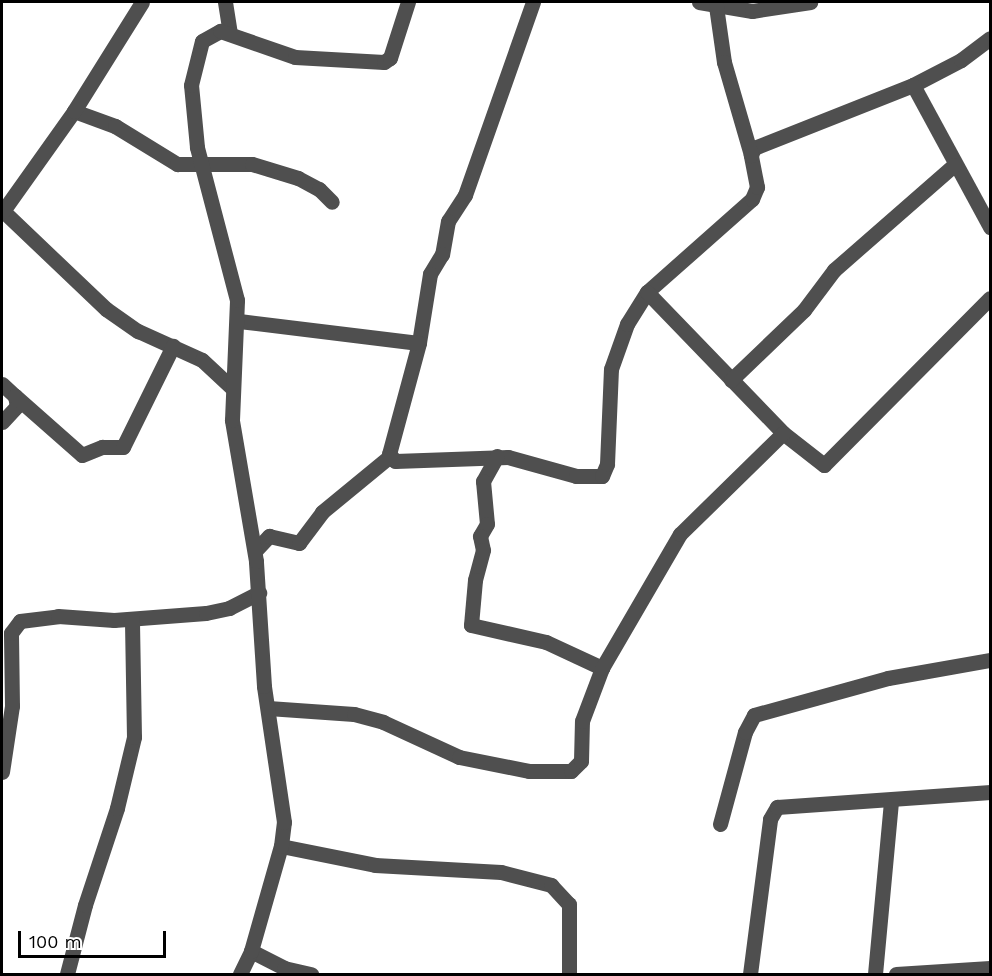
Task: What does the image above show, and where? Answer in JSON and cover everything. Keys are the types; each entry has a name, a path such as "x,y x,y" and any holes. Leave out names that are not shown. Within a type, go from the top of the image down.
{"street":[{"path":"142,2 74,111 2,211 106,309 138,331 213,367 231,387"},
{"path":"225,2 230,32"},
{"path":"240,975 251,951 282,846 283,795 268,708 255,551 235,439 231,387 238,362 239,321 232,277 201,162 192,116 191,85 202,41 209,34 230,32 295,57 384,62 390,58 408,2"},
{"path":"255,551 269,536 299,543 322,512 389,457 419,343 430,274 442,254 448,221 465,195 533,2"},
{"path":"699,2 716,6 770,11 810,2"},
{"path":"389,457 394,461 418,462 497,456 525,459 576,476 602,476 607,464 611,369 624,331 647,291 752,199 757,187 751,155 724,62 716,6"},
{"path":"751,155 759,142 913,85 961,60 990,38"},
{"path":"913,85 954,165 990,227"},
{"path":"74,111 121,129 177,164 236,162 278,170 319,189 332,202"},
{"path":"731,380 804,310 834,270 954,165"},
{"path":"647,291 783,433 818,462 828,463 937,348 990,298"},
{"path":"239,321 419,343"},
{"path":"2,384 82,455 102,447 123,447 173,346"},
{"path":"2,422 14,412 15,396"},
{"path":"268,708 354,714 383,722 459,757 529,771 572,771 580,761 582,721 602,668 686,526 783,433"},
{"path":"497,456 483,481 487,524 480,536 483,550 475,580 471,625 546,642 602,668"},
{"path":"2,772 9,742 10,650 15,626 28,617 132,619 221,610 259,593"},
{"path":"67,975 85,904 117,808 134,737 132,619"},
{"path":"720,824 746,732 754,715 878,681 990,660"},
{"path":"750,975 773,810 781,804 891,800 990,792"},
{"path":"874,975 891,800"},
{"path":"282,846 375,865 510,873 551,885 569,904 569,975"},
{"path":"251,951 284,968 311,975"},
{"path":"896,975 990,968"}]}
